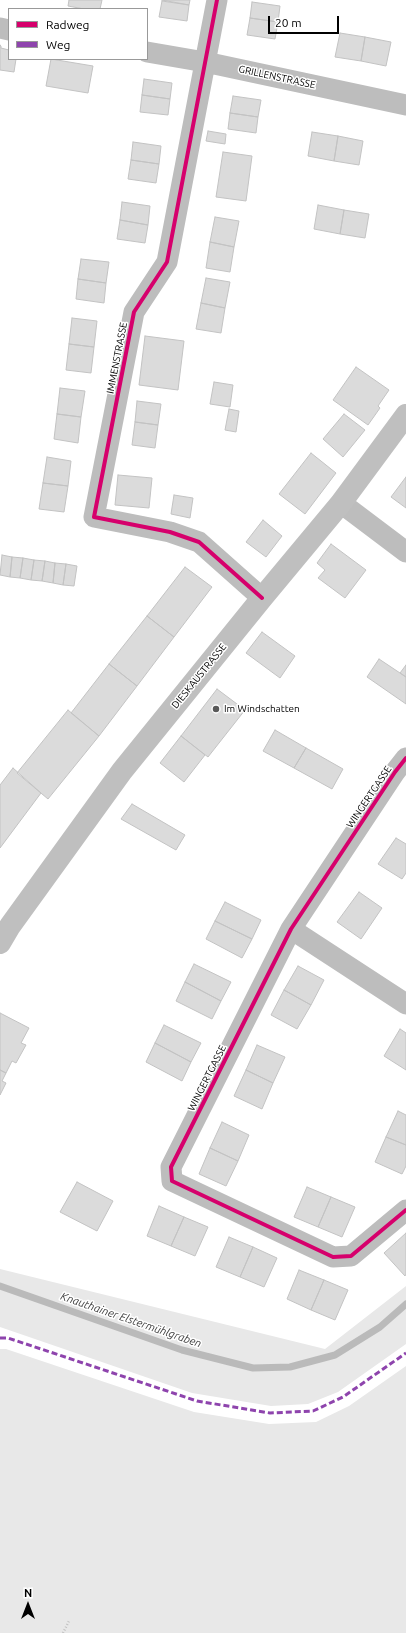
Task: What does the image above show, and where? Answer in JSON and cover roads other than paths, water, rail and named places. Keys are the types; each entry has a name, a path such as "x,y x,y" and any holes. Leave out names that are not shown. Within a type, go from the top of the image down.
{"main road":[{"name":"DIESKAUSTRASSE","path":"0,943 10,926 122,771 262,598 342,503 406,415"}],"street":[{"name":"IMMENSTRASSE","path":"217,0 168,262 134,312 94,517 170,532 199,542 262,598"},
{"name":"GRILLENSTRASSE","path":"148,52 205,62 406,105"},
{"path":"342,503 406,552"},
{"name":"WINGERTGASSE","path":"406,758 395,772 291,929 171,1167 172,1181 333,1257 351,1256 406,1210"},
{"path":"291,929 406,1004"}],"waterway":[{"name":"Knauthainer Elstermühlgraben","path":"0,1286 182,1350 253,1368 290,1367 335,1355 380,1327 406,1304"}],"place":[{"name":"Im Windschatten","path":"216,709"}]}
